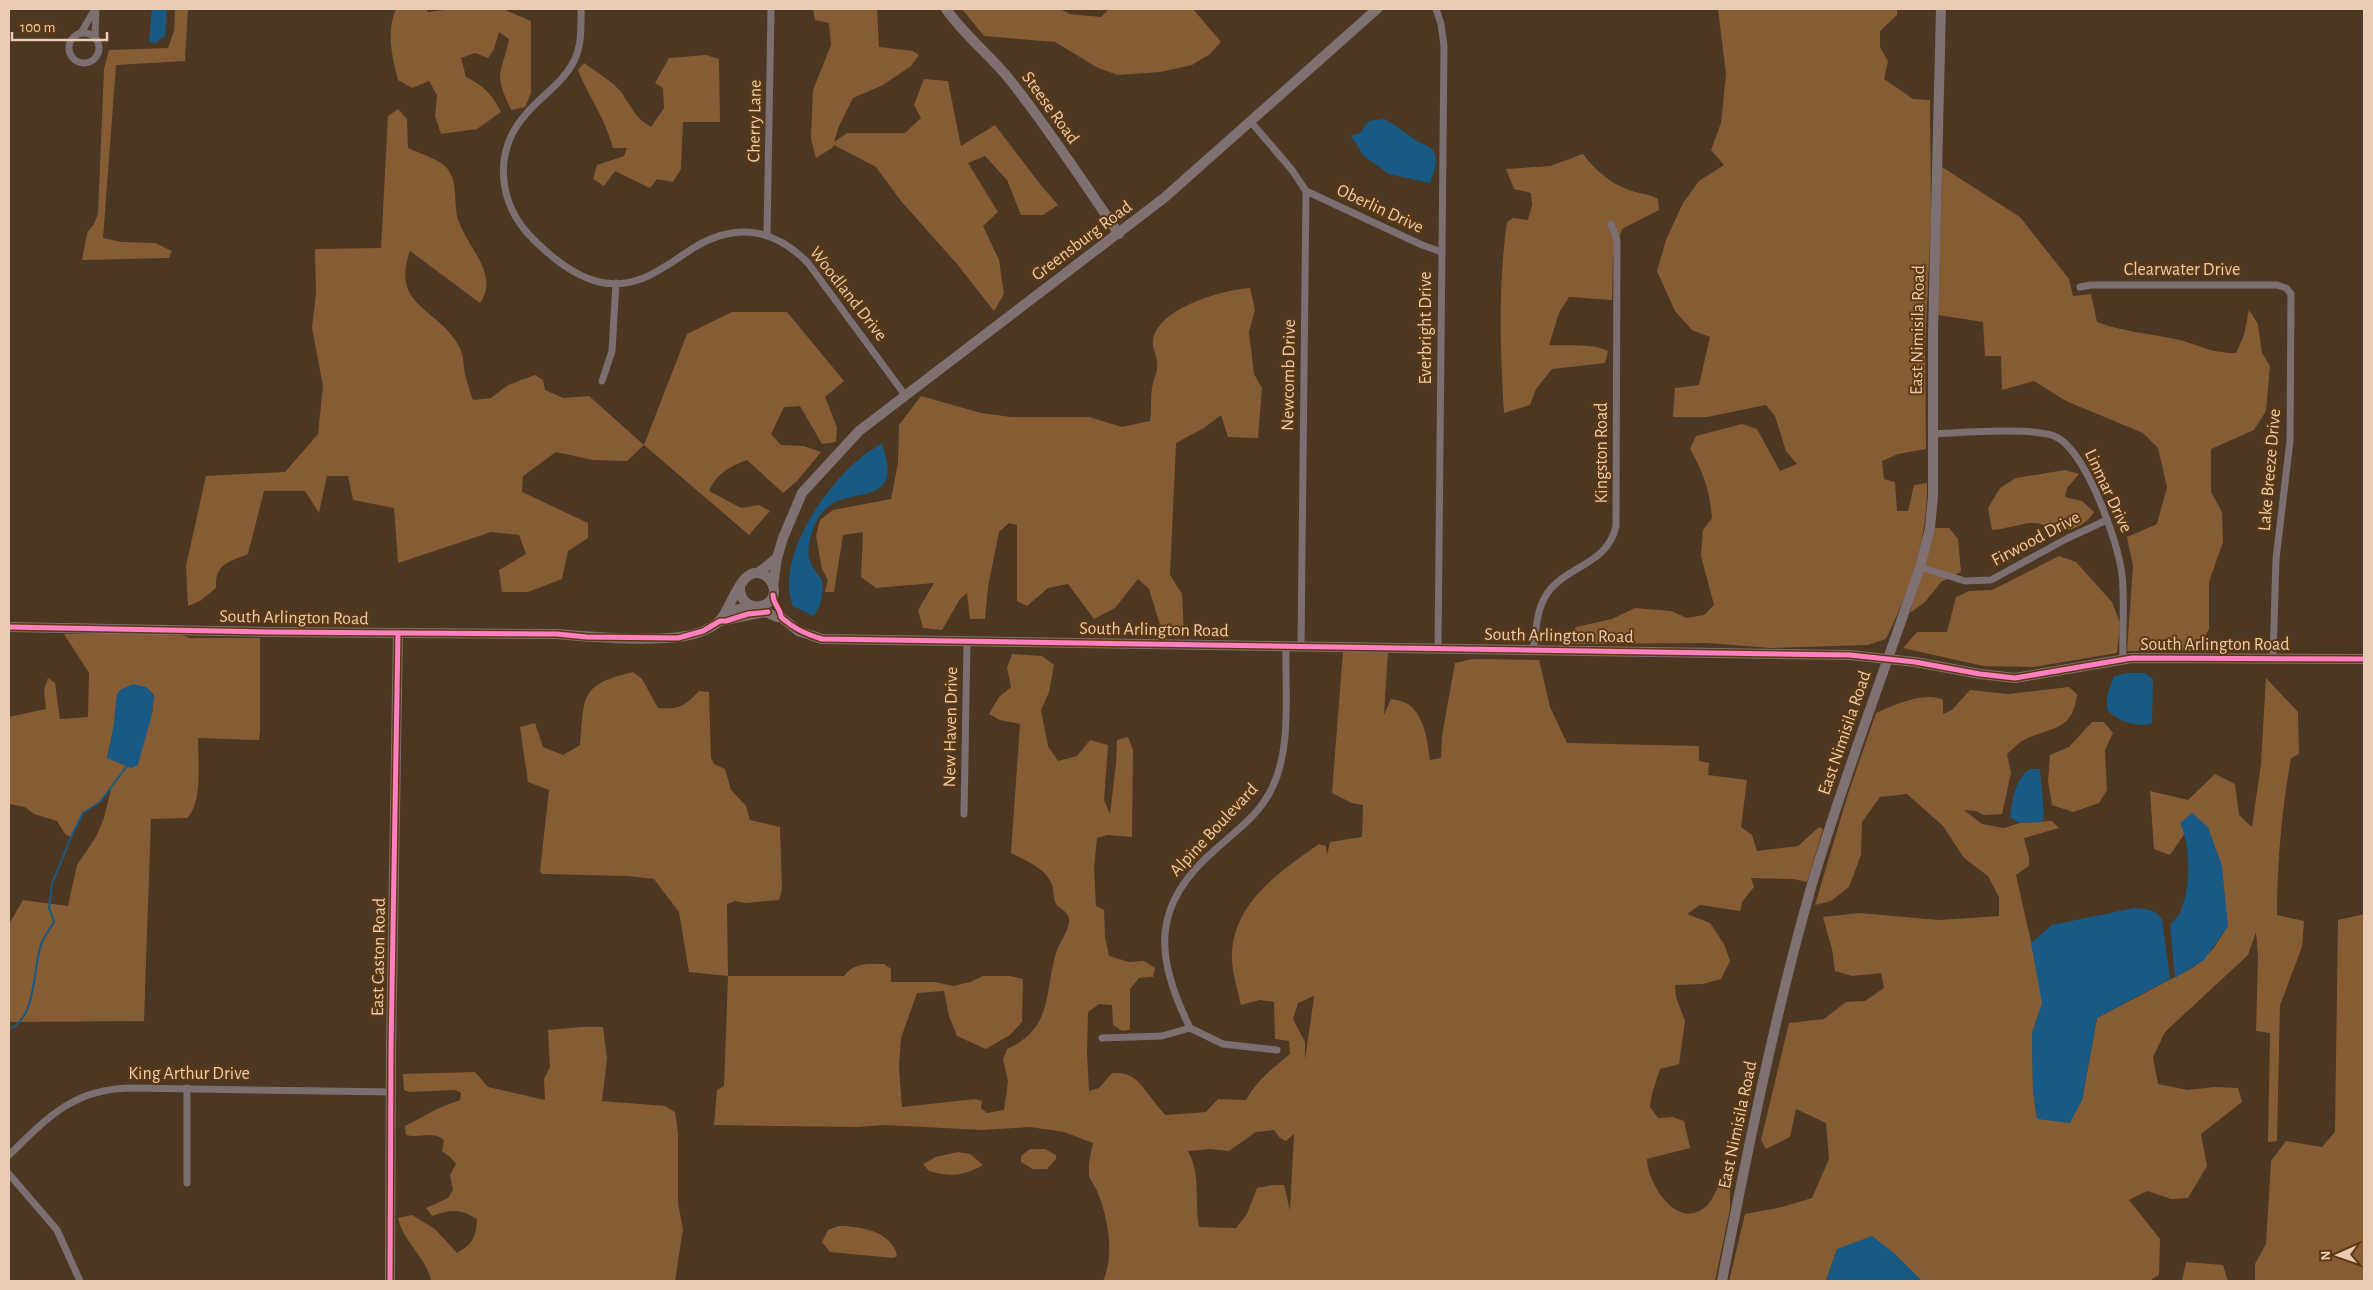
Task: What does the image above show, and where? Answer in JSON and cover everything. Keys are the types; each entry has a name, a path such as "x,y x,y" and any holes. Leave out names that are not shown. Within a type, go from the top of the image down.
{"street":[{"path":"95,9 95,38 99,47 97,56 89,63 79,63 71,56 69,47 73,38 81,33 95,9"},
{"name":"Woodland Drive","path":"581,9 579,44 574,62 561,80 527,112 515,128 504,158 504,184 512,210 526,232 543,248 583,277 598,282 616,283 640,280 652,276 695,247 716,237 742,232 767,234 795,250 808,263 905,395"},
{"name":"Cherry Lane","path":"767,234 771,9"},
{"name":"Steese Road","path":"946,9 967,36 1000,69 1023,97 1119,234"},
{"name":"Greensburg Road","path":"773,591 777,558 793,511 802,493 859,431 1119,234 1200,168 1377,9"},
{"name":"Everbright Drive","path":"1436,9 1442,24 1444,46 1438,648"},
{"name":"East Nimisila Road","path":"1722,1281 1767,1064 1796,942 1829,829 1920,567 1933,510 1933,333 1941,9"},
{"path":"81,33 95,38"},
{"path":"1251,122 1287,164 1306,192"},
{"name":"Oberlin Drive","path":"1306,192 1422,245 1442,252"},
{"name":"Newcomb Drive","path":"1302,646 1306,192"},
{"name":"Kingston Road","path":"1533,650 1540,610 1550,590 1563,578 1602,553 1612,540 1615,531 1617,240 1611,224"},
{"path":"602,380 612,351 616,283"},
{"name":"Clearwater Drive","path":"2080,287 2091,285 2166,284 2277,285 2284,287"},
{"name":"Lake Breeze Drive","path":"2272,658 2276,559 2290,442 2292,299 2288,290 2284,287"},
{"name":"Linmar Drive","path":"1933,434 2035,433 2057,437 2070,447 2079,460 2115,541 2122,575 2123,659"},
{"name":"Firwood Drive","path":"1920,567 1965,580 1991,580 2107,520"},
{"path":"723,617 745,577 758,573 777,558"},
{"path":"758,573 770,579 773,600 781,613 781,617"},
{"path":"740,586 741,597 754,606"},
{"path":"723,617 754,606 766,604 773,591"},
{"name":"South Arlington Road","path":"754,606 777,617 781,617 798,631 822,639 1850,655 1887,658 2015,678 2048,674 2123,659 2364,659"},
{"path":"723,617 726,621 748,614 768,612"},
{"name":"South Arlington Road","path":"9,627 678,638 704,631 723,617"},
{"name":"East Caston Road","path":"390,1281 398,633"},
{"name":"New Haven Drive","path":"964,814 967,641"},
{"name":"Alpine Boulevard","path":"1190,1028 1176,998 1166,966 1164,943 1167,918 1180,887 1193,870 1252,816 1263,803 1274,783 1283,751 1286,646"},
{"path":"1102,1038 1123,1039 1162,1036 1190,1028 1223,1044 1277,1050"},
{"name":"King Arthur Drive","path":"9,1155 53,1114 83,1096 122,1088 392,1092"},
{"path":"186,1183 188,1088"},
{"path":"9,1174 57,1230 80,1281"}],"shaded area":[{"path":"175,9 188,9 185,61 116,65 103,238 122,242 155,243 172,251 169,258 82,260 87,233 94,224 98,214 104,69 109,50 168,48 174,31"},
{"path":"396,9 426,9 428,12 452,9 503,9 531,21 531,93 525,107 511,110 503,90 500,74 509,39 499,32 494,49 488,58 475,53 461,58 466,77 487,91 501,112 477,129 441,134 435,116 437,95 429,81 412,88 398,80 392,53 391,35 391,26"},
{"path":"813,9 877,9 879,47 913,51 919,55 911,66 883,85 853,98 839,126 834,142 847,133 905,133 921,118 914,105 924,79 948,81 961,146 995,125 1058,205 1043,215 1021,215 1007,180 985,156 968,163 998,212 983,226 999,260 1004,294 994,311 957,264 901,201 876,167 834,145 816,158 811,139 813,90 831,45 829,23 815,20"},
{"path":"962,9 1060,9 1070,14 1101,17 1109,9 1193,9 1221,42 1210,54 1192,65 1160,72 1118,75 1098,68 1055,42 984,36"},
{"path":"1718,9 1897,9 1897,15 1880,31 1880,47 1888,61 1884,79 1913,99 1930,100 1931,220 1925,348 1926,449 1898,454 1882,461 1884,479 1895,482 1897,511 1908,511 1914,485 1927,483 1927,503 1921,544 1903,602 1886,639 1868,645 1771,648 1708,643 1566,644 1576,627 1612,619 1635,608 1671,611 1687,618 1704,615 1714,605 1701,556 1703,530 1712,518 1710,499 1705,482 1699,465 1690,449 1696,436 1742,424 1757,429 1780,471 1797,464 1786,451 1775,416 1766,405 1707,417 1673,417 1675,388 1699,385 1710,337 1692,330 1675,311 1657,271 1666,240 1683,203 1699,181 1724,165 1711,150 1721,123 1726,74"},
{"path":"706,55 719,59 720,122 683,122 681,169 673,182 657,179 650,188 615,171 604,186 593,179 597,165 624,156 627,148 613,148 606,127 578,70 584,63 617,88 637,115 651,127 664,108 663,88 655,83 669,58"},
{"path":"398,109 407,119 408,148 439,162 450,173 453,180 459,222 485,272 485,293 480,303 410,251 406,270 406,284 411,296 451,334 460,348 473,400 491,398 508,385 535,375 543,380 545,390 563,398 589,396 644,445 627,461 593,460 556,452 523,476 522,492 588,523 588,538 568,551 562,579 528,592 502,592 499,570 526,554 519,535 491,532 398,563 394,508 353,500 348,476 327,476 319,513 305,491 264,491 248,554 224,565 218,574 216,588 200,601 188,606 186,566 206,476 285,472 318,434 323,386 312,328 316,294 315,249 381,248 388,116"},
{"path":"1583,154 1593,166 1611,181 1632,191 1658,199 1659,210 1622,229 1613,258 1612,300 1569,297 1559,313 1549,345 1602,348 1608,351 1605,363 1552,369 1536,389 1530,405 1504,413 1501,317 1502,269 1507,222 1513,218 1528,220 1532,205 1531,193 1514,189 1506,169 1550,166"},
{"path":"1942,167 2020,217 2069,279 2073,296 2091,294 2097,322 2128,331 2180,340 2227,353 2236,353 2244,335 2249,310 2258,324 2262,353 2270,366 2266,411 2254,430 2211,449 2211,492 2222,512 2223,542 2209,582 2209,629 2197,651 2127,651 2133,566 2127,537 2157,524 2167,487 2158,448 2143,433 2066,401 2034,381 2002,390 2001,356 1985,356 1983,322 1938,315"},
{"path":"1250,288 1255,310 1249,332 1254,374 1262,388 1258,438 1228,437 1221,415 1204,428 1176,443 1170,575 1182,594 1184,633 1172,635 1160,625 1149,589 1138,579 1115,608 1094,619 1068,584 1048,588 1027,606 1017,601 1017,525 1009,523 999,532 988,587 985,619 970,619 967,593 960,599 942,630 923,628 918,610 934,583 876,588 861,577 863,532 843,535 834,592 825,592 828,580 822,569 816,536 820,520 833,510 891,499 898,463 899,425 921,396 981,413 1011,417 1089,417 1122,427 1150,421 1153,381 1157,372 1153,341 1157,329 1178,310 1192,303 1224,292"},
{"path":"732,312 787,312 844,381 825,397 837,427 836,442 822,444 800,406 784,407 771,434 781,445 804,446 821,452 797,481 783,493 747,460 724,471 712,485 709,491 741,508 759,505 770,511 749,535 644,445 687,334"},
{"path":"2065,470 2079,474 2067,488 2065,497 2082,501 2094,512 2087,520 2069,530 2058,530 2035,523 1992,530 1988,508 2000,488 2016,478"},
{"path":"1933,528 1949,528 1958,539 1961,572 1941,582 1925,602 1910,613"},
{"path":"2059,556 2076,562 2112,602 2120,623 2117,653 2034,667 1983,666 1903,648 1917,632 1947,632 1956,597 1969,591 1992,590"},
{"path":"173,632 190,638 260,638 259,740 198,738 198,792 192,811 187,818 151,819 144,1021 9,1022 9,924 23,900 68,906 77,865 96,837 104,818 111,789 100,802 83,813 71,837 65,834 57,821 34,814 25,807 9,804 9,717 46,709 44,690 48,678 55,683 60,719 88,717 89,673 64,634","holes":["146,687 154,695 152,714 107,758 113,730"]},
{"path":"1343,651 1388,653 1384,715 1391,699 1404,702 1412,707 1424,728 1430,760 1441,758 1442,736 1455,663 1472,659 1539,660 1550,707 1567,743 1699,746 1699,761 1709,763 1708,775 1747,780 1741,827 1752,835 1757,851 1798,846 1819,827 1823,829 1807,882 1793,879 1751,878 1754,887 1742,902 1740,911 1700,905 1687,914 1710,923 1724,944 1730,961 1721,979 1703,984 1675,985 1676,997 1685,1021 1679,1064 1660,1069 1650,1107 1658,1118 1673,1117 1684,1121 1690,1148 1647,1159 1648,1169 1658,1190 1665,1200 1683,1213 1694,1213 1704,1208 1711,1201 1719,1185 1730,1184 1730,1209 1715,1281 1103,1281 1109,1260 1109,1236 1101,1201 1089,1176 1089,1162 1093,1143 1064,1132 1030,1127 983,1130 884,1125 857,1127 714,1125 717,1090 724,1086 728,976 844,976 848,971 857,966 884,964 891,969 891,982 934,982 954,986 983,976 1010,976 1023,979 1022,1022 1010,1035 986,1049 957,1036 949,1016 944,991 917,993 901,1038 899,1067 902,1107 975,1099 982,1101 981,1108 987,1113 1004,1110 1008,1081 1003,1059 1007,1049 1022,1041 1040,1020 1056,953 1069,922 1067,913 1054,900 1052,885 1045,874 1035,866 1011,853 1020,724 1000,720 989,714 999,697 1011,687 1007,668 1012,654 1042,656 1054,665 1049,692 1041,710 1048,746 1058,761 1077,756 1090,740 1108,745 1104,800 1110,814 1117,740 1128,737 1133,750 1132,837 1108,835 1097,838 1094,867 1096,906 1104,910 1105,937 1109,956 1129,962 1144,961 1155,968 1153,977 1139,978 1130,989 1130,1030 1122,1031 1113,1025 1112,1005 1099,1004 1088,1012 1087,1053 1089,1091 1099,1088 1112,1073 1126,1074 1133,1077 1143,1087 1166,1115 1206,1112 1218,1099 1246,1100 1260,1080 1290,1054 1289,1041 1275,1039 1274,1002 1260,1000 1241,1005 1233,971 1232,951 1235,933 1242,917 1251,902 1276,876 1319,844 1326,846 1327,855 1330,842 1362,837 1363,805 1352,803 1332,793","holes":["1314,997 1305,1060 1305,1042 1293,1019 1298,1003","1274,1130 1280,1138 1286,1141 1294,1134 1290,1211 1284,1185 1272,1185 1257,1188 1247,1214 1236,1228 1199,1227 1195,1174 1193,1162 1188,1151 1210,1149 1229,1151 1256,1132"]},
{"path":"633,672 642,679 658,708 681,706 699,691 709,692 711,758 714,764 725,769 731,790 746,806 750,820 780,827 782,889 779,900 746,903 735,901 727,904 728,976 689,972 679,912 654,879 628,876 542,874 540,871 549,790 528,782 520,727 535,723 543,747 563,755 580,745 585,703 588,695 594,688 603,682"},
{"path":"2266,678 2298,712 2299,754 2291,758 2285,797 2279,856 2277,915 2304,921 2302,947 2280,1005 2277,1141 2268,1142 2270,1033 2256,1031 2258,956 2256,932 2248,955 2165,1032 2153,1057 2158,1084 2188,1090 2214,1087 2238,1088 2242,1102 2201,1134 2207,1166 2188,1198 2171,1199 2147,1191 2129,1200 2160,1239 2159,1275 2149,1281 1922,1281 1837,1249 1826,1281 1729,1281 1745,1214 1782,1207 1812,1198 1829,1159 1826,1123 1796,1109 1790,1137 1766,1149 1761,1140 1789,1023 1824,1019 1846,1002 1865,1001 1884,988 1881,973 1852,976 1835,971 1832,949 1823,917 1859,913 1939,920 1999,916 1999,897 1988,876 1964,858 1943,826 1907,794 1880,797 1862,822 1861,855 1849,887 1831,901 1815,905 1847,797 1876,713 1910,700 1927,697 1943,700 1943,714 1952,710 1970,690 2008,694 2069,687 2077,694 2075,707 2071,716 2065,722 2022,741 2007,754 2011,773 2002,814 1984,815 1976,811 1964,810 1982,824 2004,828 2020,823 2052,821 2059,828 2024,838 2029,857 2029,866 2016,875 2044,999 2032,1033 2033,1090 2037,1119 2082,1100 2097,1018 2194,967 2213,949 2228,926 2185,833 2170,855 2154,849 2150,791 2188,800 2215,774 2235,784 2239,815 2252,827 2261,764"},
{"path":"2092,722 2104,722 2113,733 2105,750 2107,790 2099,803 2073,812 2052,805 2048,781 2050,755 2069,747"},
{"path":"2364,914 2364,1281 2255,1281 2255,1264 2266,1244 2271,1161 2286,1141 2322,1147 2335,1132 2338,920"},
{"path":"603,1027 607,1058 602,1101 665,1106 675,1112 678,1133 678,1203 683,1229 675,1281 431,1281 425,1265 405,1235 398,1218 412,1215 435,1229 457,1253 473,1239 477,1219 465,1213 455,1211 432,1216 426,1208 448,1198 453,1190 450,1175 456,1164 442,1151 444,1140 430,1135 406,1135 405,1126 439,1108 460,1100 461,1093 455,1090 409,1092 404,1090 403,1074 475,1072 488,1087 545,1100 544,1079 550,1067 548,1030"},
{"path":"1030,1149 1045,1149 1056,1155 1056,1159 1047,1169 1033,1169 1021,1162 1021,1156"},
{"path":"958,1152 970,1154 983,1165 963,1173 950,1175 929,1171 923,1164 936,1157"},
{"path":"839,1226 865,1229 882,1236 889,1241 897,1256 893,1258 830,1252 822,1242 828,1230"},
{"path":"2186,1262 2223,1265 2228,1281 2182,1281"}],"water":[{"path":"152,9 167,9 165,36 155,43 149,42"},
{"path":"1383,119 1428,146 1434,152 1436,162 1430,183 1389,174 1364,156 1351,136 1360,133 1369,121"},
{"path":"882,444 887,468 885,482 878,489 837,501 827,508 818,518 811,535 808,555 814,569 822,580 820,604 813,616 793,606 789,586 792,563 800,538 813,514 846,471 864,455"},
{"path":"2127,673 2145,673 2153,679 2152,723 2146,725 2134,724 2116,717 2107,710 2107,696 2114,676"},
{"path":"133,684 146,687 154,695 152,714 138,765 131,768 107,758 113,730 117,694 120,690"},
{"path":"2030,769 2040,769 2044,815 2042,822 2020,823 2010,817 2012,803 2017,784"},
{"path":"2192,813 2208,827 2222,866 2228,926 2204,960 2175,978 2170,925 2179,914 2184,903 2188,880 2188,856 2184,833 2180,823"},
{"path":"2134,908 2153,911 2162,919 2170,979 2097,1018 2082,1100 2070,1123 2037,1119 2033,1090 2032,1033 2042,1003 2031,943 2052,925"},
{"path":"1872,1236 1894,1253 1922,1281 1826,1281 1837,1249"}],"waterway":[{"path":"9,1029 18,1023 30,1003 39,952 43,939 54,922 49,908 52,884 71,837 83,813 100,802 127,766"}],"cycle path":[{"path":"773,595 781,617 800,631 822,639 1850,655 1915,662 1980,674 2015,678 2132,658 2364,659"},
{"path":"9,627 269,632 557,634 587,637 678,638 703,631 720,621 748,614 768,612"},
{"path":"390,1281 391,1049 398,633"}]}
